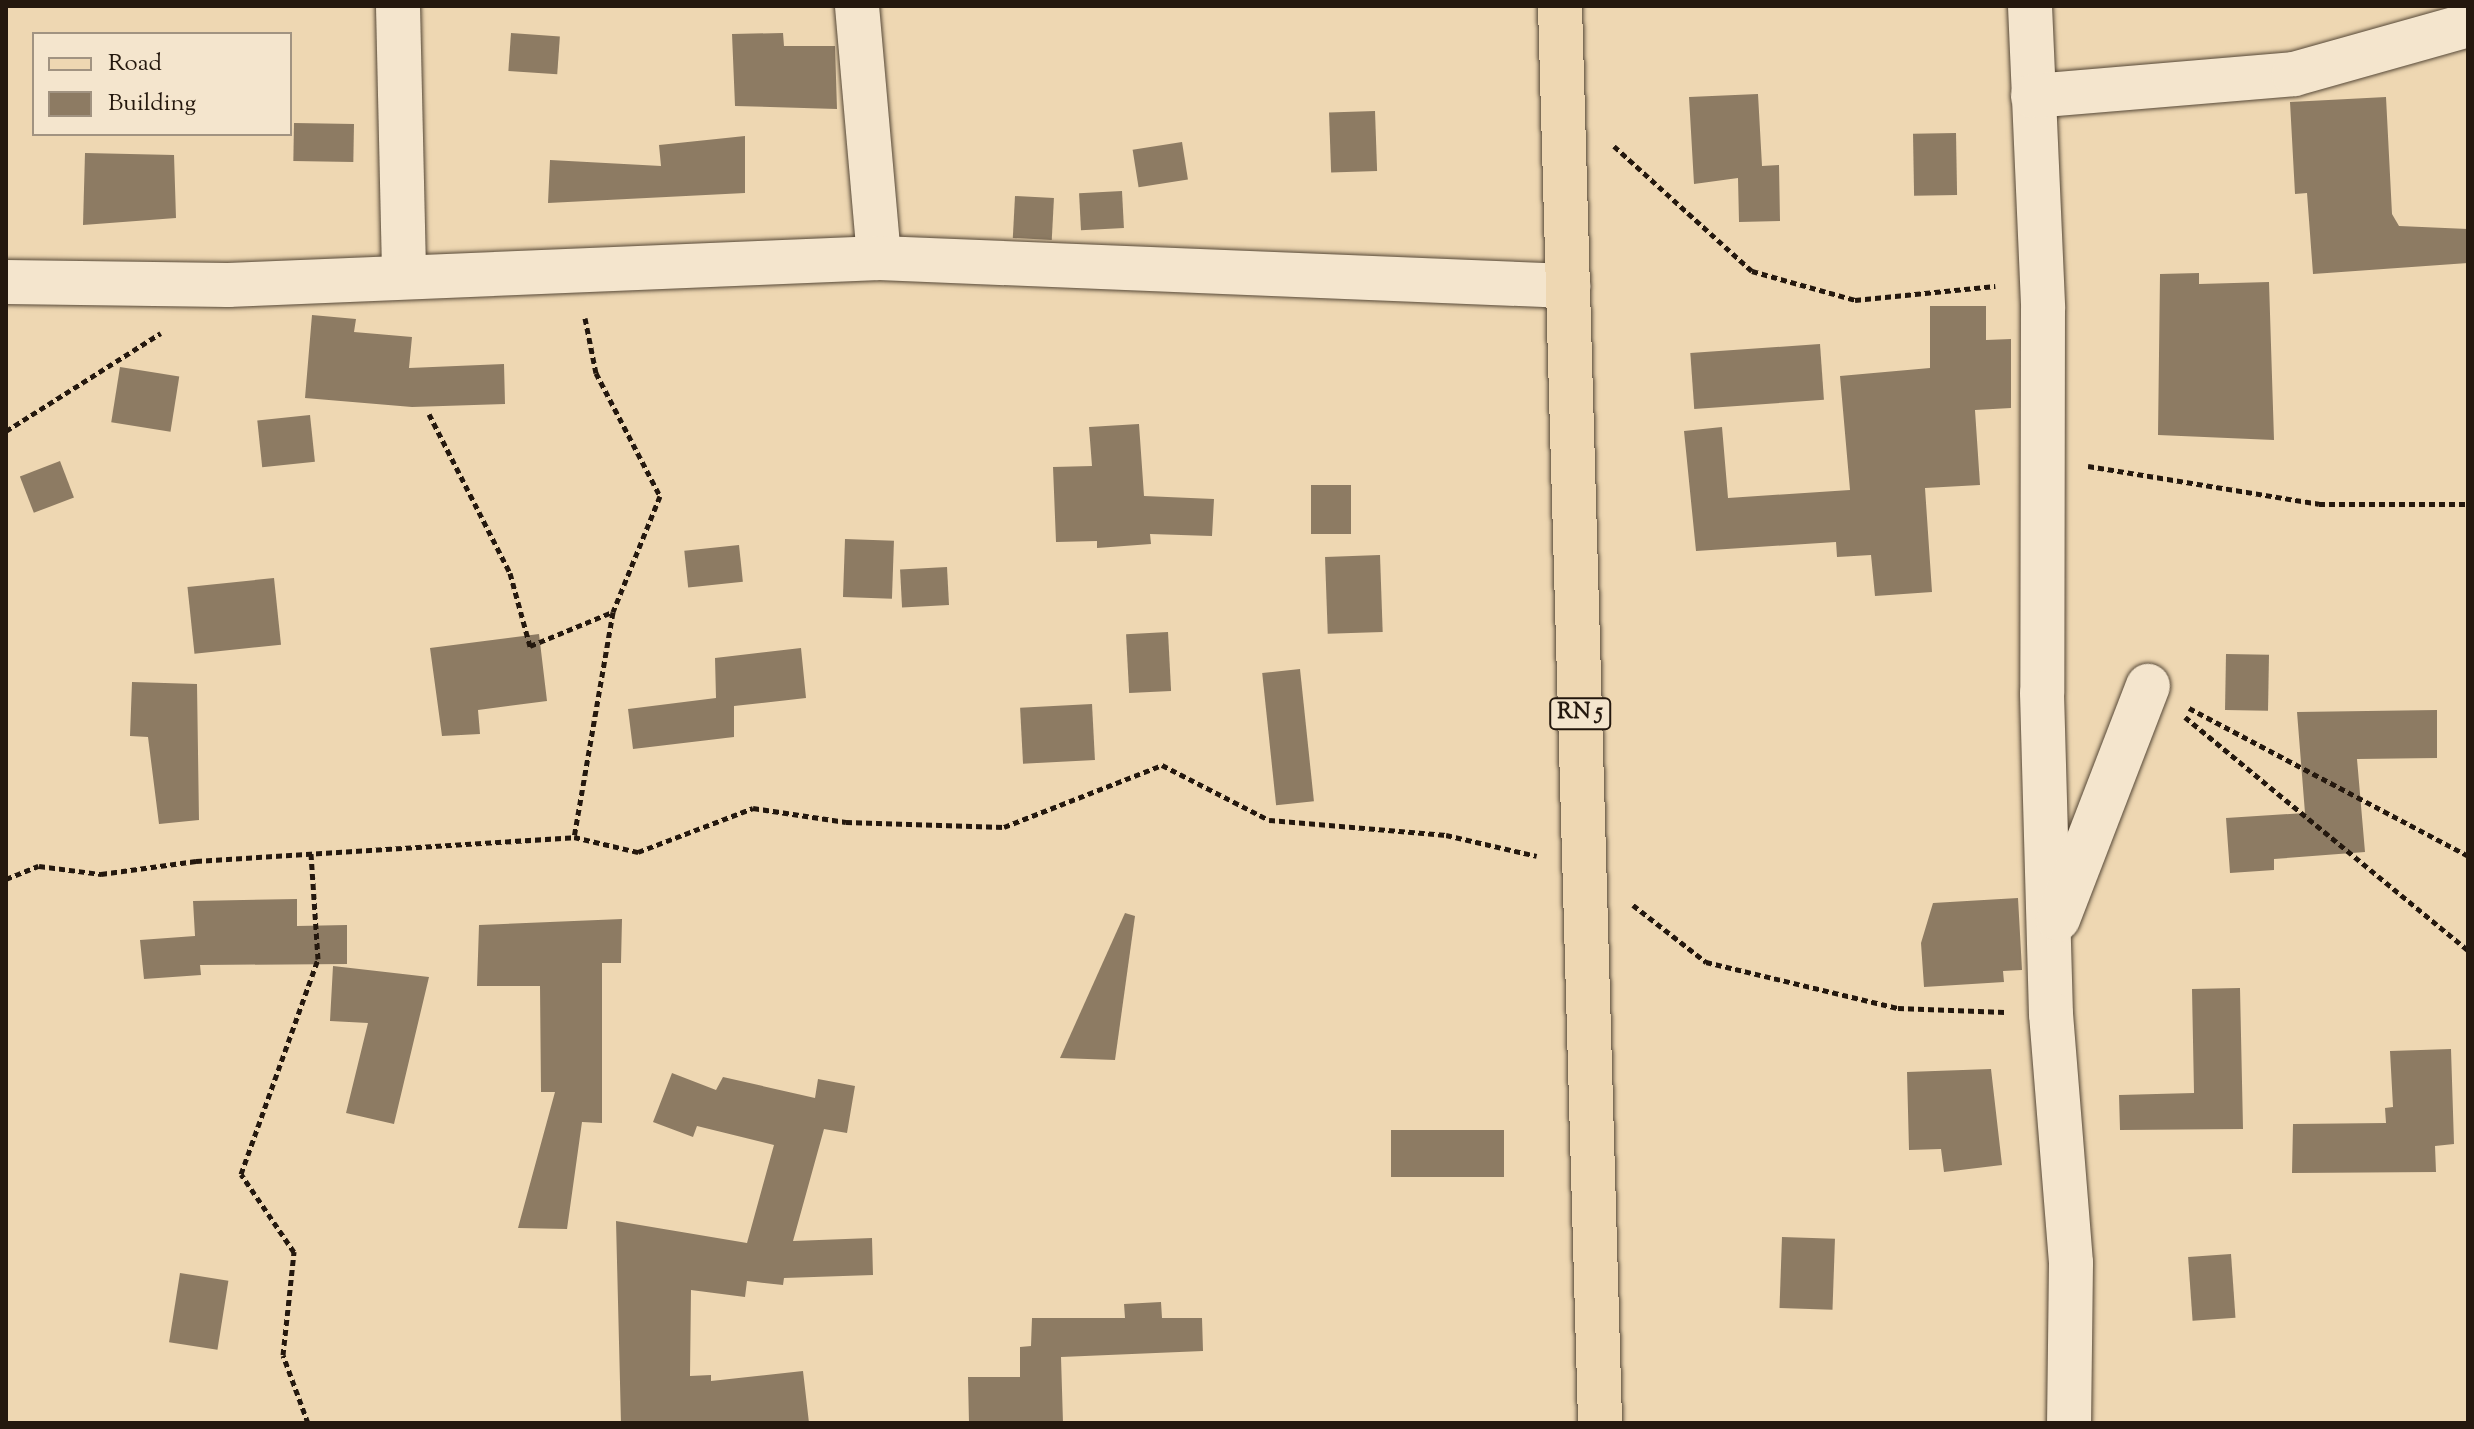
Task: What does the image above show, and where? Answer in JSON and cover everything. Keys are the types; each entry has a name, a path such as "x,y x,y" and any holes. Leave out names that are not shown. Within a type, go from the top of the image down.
{"main road":[{"name":"RN 5","path":"1560,6 1600,1423"}],"street":[{"path":"398,6 404,277"},
{"path":"857,6 879,258"},
{"path":"2030,6 2043,309 2042,693 2051,1014 2071,1263 2069,1423"},
{"path":"2033,96 2294,74 2468,25"},
{"path":"6,282 228,285 404,277 576,274 879,258 1568,286"},
{"path":"2051,936 2148,686"}],"path":[{"path":"1608,136 1752,271 1855,300 1998,285 2043,309"},
{"path":"574,837 613,612 660,496 596,373 576,274"},
{"path":"6,431 165,330"},
{"path":"429,414 510,573 530,646 613,612"},
{"path":"2043,461 2319,504 2468,504"},
{"path":"2148,686 2468,856"},
{"path":"2148,686 2468,950"},
{"path":"6,879 39,866 101,874 311,853 574,837 638,852 753,808 846,822 1004,827 1162,765 1269,820 1446,835 1584,867 1706,962 1898,1008 2051,1014"},
{"path":"308,1423 299,1414 283,1355 294,1252 241,1174 318,959 311,853"}],"building":[{"path":"511,33 560,36 557,74 508,71"},
{"path":"783,33 784,46 835,46 837,109 735,106 732,34"},
{"path":"1758,94 1762,166 1779,165 1780,221 1739,222 1738,178 1694,184 1689,97"},
{"path":"2386,97 2392,214 2399,226 2468,229 2468,263 2313,274 2307,193 2295,194 2290,102"},
{"path":"1375,111 1377,171 1331,173 1329,113"},
{"path":"294,123 354,124 353,162 293,161"},
{"path":"1956,133 1957,195 1914,196 1913,134"},
{"path":"745,136 745,193 548,203 550,160 661,166 659,145"},
{"path":"1182,142 1188,180 1139,187 1133,150"},
{"path":"85,153 174,155 176,218 83,225"},
{"path":"1122,191 1124,228 1081,230 1079,193"},
{"path":"1015,196 1054,198 1052,240 1013,238"},
{"path":"2199,273 2199,284 2269,282 2274,440 2158,435 2160,274"},
{"path":"1930,306 1986,306 1986,340 2011,339 2011,408 1975,410 1980,485 1925,488 1932,592 1875,596 1871,555 1837,557 1836,542 1696,551 1684,431 1722,427 1728,498 1850,490 1840,376 1930,368"},
{"path":"312,315 356,319 354,332 412,337 409,368 504,364 505,404 412,407 305,398"},
{"path":"1820,344 1824,400 1694,409 1690,353"},
{"path":"120,367 179,376 171,432 111,422"},
{"path":"310,415 315,462 262,467 257,421"},
{"path":"1139,424 1144,496 1214,499 1212,536 1150,534 1151,544 1097,548 1097,541 1056,542 1053,467 1092,466 1089,427"},
{"path":"60,461 74,497 34,513 20,476"},
{"path":"1311,485 1351,485 1351,534 1311,534"},
{"path":"845,539 894,541 892,599 843,597"},
{"path":"739,545 743,582 688,588 684,551"},
{"path":"1380,555 1383,632 1328,634 1325,557"},
{"path":"947,567 949,605 902,607 900,569"},
{"path":"274,578 281,645 194,654 187,587"},
{"path":"1168,632 1171,691 1129,693 1126,634"},
{"path":"539,634 547,701 478,710 480,734 442,736 430,648"},
{"path":"801,648 806,698 734,706 734,737 633,749 628,709 716,698 715,658"},
{"path":"2226,654 2269,655 2268,711 2225,710"},
{"path":"1300,669 1314,801 1276,805 1262,673"},
{"path":"132,682 197,684 199,820 159,824 148,737 130,736"},
{"path":"1092,704 1095,760 1023,764 1020,708"},
{"path":"2437,710 2437,758 2357,759 2365,852 2274,859 2274,870 2230,873 2226,818 2305,813 2297,712"},
{"path":"2018,898 2022,970 2003,971 2004,982 1924,987 1921,943 1933,903"},
{"path":"297,899 297,926 347,925 347,964 200,965 201,975 144,979 140,940 195,936 193,901"},
{"path":"1125,913 1135,916 1115,1060 1060,1058"},
{"path":"622,919 621,963 602,963 602,1123 582,1122 567,1229 518,1228 555,1092 541,1092 540,986 477,986 479,925"},
{"path":"333,966 429,977 394,1124 346,1113 368,1023 330,1021"},
{"path":"2240,988 2243,1129 2120,1130 2119,1095 2194,1093 2192,989"},
{"path":"2451,1049 2454,1144 2435,1146 2436,1172 2292,1173 2293,1124 2386,1123 2385,1108 2393,1107 2390,1051"},
{"path":"1991,1069 2002,1165 1944,1172 1941,1149 1909,1150 1907,1072"},
{"path":"672,1073 716,1090 723,1077 815,1098 818,1079 855,1086 847,1133 824,1129 793,1241 872,1238 873,1275 784,1278 783,1285 747,1281 745,1297 691,1290 690,1376 711,1375 711,1381 803,1371 809,1423 621,1423 616,1221 747,1243 774,1145 697,1126 693,1137 653,1122"},
{"path":"1391,1130 1504,1130 1504,1177 1391,1177"},
{"path":"1782,1237 1835,1239 1832,1310 1780,1308"},
{"path":"2231,1254 2235,1318 2193,1321 2188,1257"},
{"path":"180,1273 228,1281 217,1350 169,1342"},
{"path":"1161,1302 1162,1318 1202,1318 1203,1351 1061,1357 1063,1423 969,1423 968,1377 1020,1377 1020,1347 1031,1346 1032,1318 1125,1318 1124,1304"}]}
